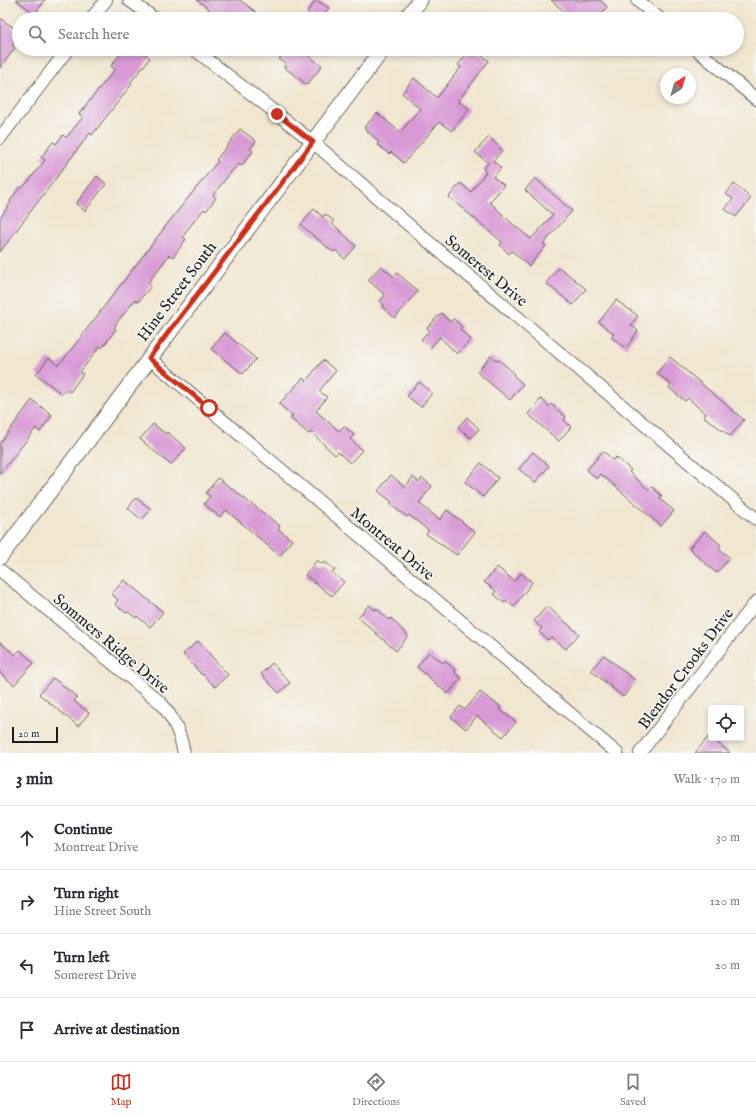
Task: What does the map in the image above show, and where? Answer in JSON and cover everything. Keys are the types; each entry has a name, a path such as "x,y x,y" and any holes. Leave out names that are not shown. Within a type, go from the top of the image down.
{"street":[{"path":"97,12 106,0"},
{"path":"129,0 145,12"},
{"path":"411,12 420,0"},
{"path":"637,0 652,12"},
{"path":"0,138 63,56"},
{"name":"Somerest Drive","path":"203,56 313,142 756,519"},
{"name":"Hine Street South","path":"0,557 378,56"},
{"path":"704,56 756,99"},
{"name":"Montreat Drive","path":"149,358 617,753"},
{"name":"Sommers Ridge Drive","path":"0,570 161,704 173,718 181,736 184,753"},
{"name":"Blendor Crooks Drive","path":"640,753 756,602"}],"building":[{"path":"16,0 45,0 36,12 32,12"},
{"path":"197,0 240,0 256,12 213,12"},
{"path":"316,0 329,8 326,12 307,12"},
{"path":"551,0 600,0 607,7 603,12 565,12"},
{"path":"0,18 12,27 12,52 0,68"},
{"path":"119,56 148,56 150,58 130,83 132,84 92,135 90,133 0,252 0,218 11,202 10,201 20,187 22,188 28,182 45,160 41,157 53,142 56,144 63,135 66,138 83,117 79,114 115,69 111,66"},
{"path":"282,56 309,56 322,66 307,85 284,67 286,64 279,59"},
{"path":"465,56 482,56 489,61 458,101 469,109 452,131 439,122 404,163 391,152 389,154 377,144 379,142 364,128 377,113 400,132 420,109 402,93 414,78 437,98 461,67 458,65"},
{"path":"240,129 256,141 250,149 253,151 241,166 239,164 231,172 213,195 216,198 206,211 204,209 187,230 183,237 186,239 173,257 169,255 148,283 151,286 138,302 135,300 118,321 114,328 116,329 102,348 100,346 80,372 83,374 70,392 66,389 62,394 36,374 49,358 58,365 64,359 172,218 218,161 216,160"},
{"path":"489,137 502,150 493,161 501,168 493,177 504,185 490,202 508,220 531,239 553,215 525,190 535,178 572,211 543,244 546,246 529,266 512,251 509,254 500,245 502,242 449,197 460,183 471,192 486,172 483,169 488,163 475,152"},
{"path":"97,176 106,184 85,211 76,204"},
{"path":"734,184 751,198 736,217 725,209 733,199 726,194"},
{"path":"314,209 323,217 325,214 334,221 332,223 356,246 345,259 335,250 333,252 301,225"},
{"path":"381,266 394,277 397,273 418,291 395,318 382,307 384,305 380,301 385,295 368,280"},
{"path":"559,267 586,289 573,305 546,283"},
{"path":"616,300 638,316 631,325 638,331 626,348 611,337 614,334 599,322"},
{"path":"441,313 450,322 454,319 462,327 460,329 471,340 457,354 440,337 430,348 421,339 430,330 427,328"},
{"path":"225,333 256,359 243,374 211,349"},
{"path":"491,356 497,361 499,360 514,373 513,375 523,384 510,400 477,372"},
{"path":"670,357 744,420 730,436 703,416 706,414 688,398 685,401 669,388 671,385 657,373"},
{"path":"323,360 336,371 319,391 327,397 316,411 339,431 344,426 354,435 350,439 362,450 350,463 338,452 335,455 311,432 309,434 290,418 293,416 279,404 303,378 306,381"},
{"path":"419,382 432,393 421,407 407,396"},
{"path":"541,399 549,406 551,404 566,417 564,420 571,427 559,441 528,414"},
{"path":"32,400 52,415 40,432 36,428 0,474 0,443"},
{"path":"467,417 479,429 471,438 458,427"},
{"path":"153,424 166,434 167,432 186,448 171,465 140,439"},
{"path":"603,451 613,460 616,457 631,470 629,472 649,490 652,487 662,496 659,498 674,511 661,526 601,474 597,479 587,470"},
{"path":"533,452 549,466 535,483 519,469"},
{"path":"481,463 498,478 483,497 465,482"},
{"path":"391,475 405,487 413,477 419,482 422,478 432,486 419,503 440,520 447,510 475,532 457,555 426,534 429,531 409,515 407,517 390,504 392,502 378,491"},
{"path":"218,478 280,526 278,529 292,540 280,556 226,510 220,517 204,504 210,496 206,493"},
{"path":"136,498 151,509 142,520 128,508"},
{"path":"705,531 721,545 718,548 730,558 716,573 689,548"},
{"path":"317,560 322,564 325,562 335,570 332,573 344,582 332,596 305,575"},
{"path":"497,567 514,581 521,573 532,582 514,607 506,600 504,603 494,594 496,591 484,582"},
{"path":"124,580 163,612 150,627 137,616 136,618 128,612 126,613 115,604 118,600 112,594"},
{"path":"369,605 375,610 376,608 389,620 391,618 408,636 396,651 358,617"},
{"path":"547,606 579,634 566,649 551,637 548,640 539,632 542,628 534,621"},
{"path":"198,641 228,675 215,687 183,654"},
{"path":"0,642 15,655 20,650 34,663 14,685 0,673"},
{"path":"429,652 443,663 445,661 461,678 448,694 417,667"},
{"path":"604,655 636,681 623,697 591,670"},
{"path":"272,663 290,683 279,693 261,674"},
{"path":"53,678 77,697 74,701 89,713 78,726 39,694"},
{"path":"480,692 501,707 499,709 516,722 503,737 477,716 466,729 451,717 460,706 465,710"},
{"path":"708,737 708,741 715,741 730,753 695,753"}],"route":[{"path":"209,408 149,358 313,142 277,114"}]}
